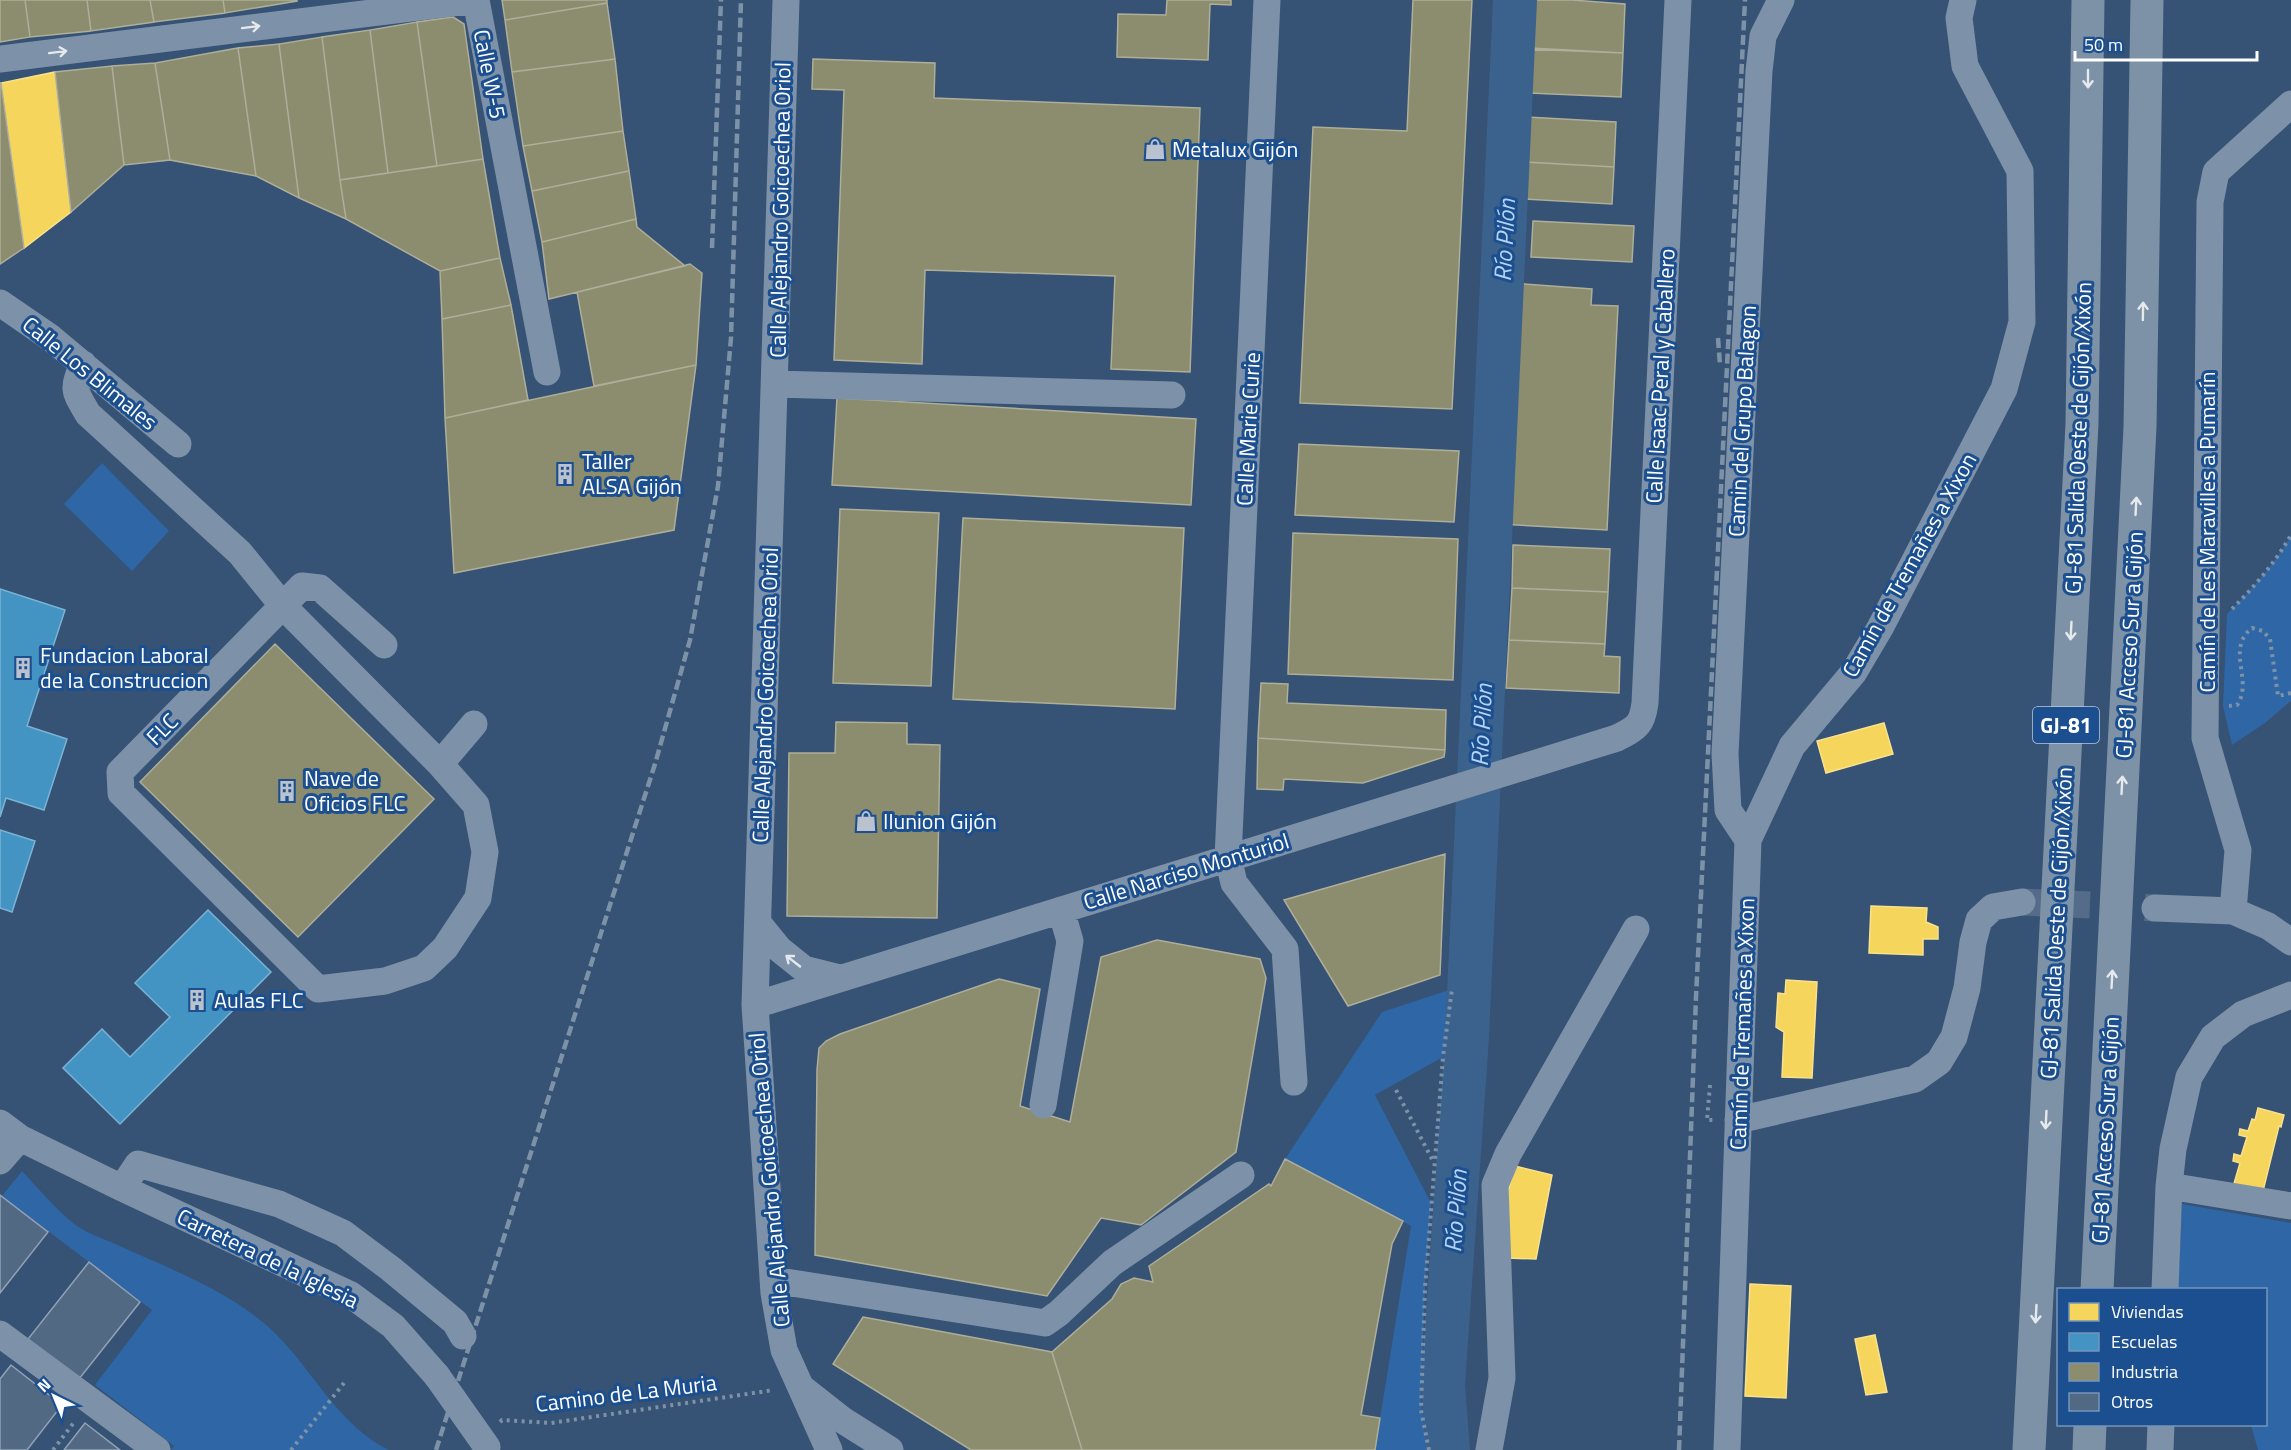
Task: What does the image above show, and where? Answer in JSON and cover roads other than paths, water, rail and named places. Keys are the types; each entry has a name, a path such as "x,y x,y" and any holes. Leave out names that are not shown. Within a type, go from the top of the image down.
{"highway":[{"name":"GJ-81 Salida Oeste de Gijón/Xixón","path":"2030,1450 2082,424 2088,0"},
{"name":"GJ-81 Acceso Sur a Gijón","path":"2097,1288 2140,427 2147,0"},
{"path":"2089,1450 2090,1426"}],"street":[{"name":"Calle W-5","path":"0,59 428,2 476,0 547,372"},
{"name":"Calle Alejandro Goicoechea Oriol","path":"786,0 776,384 755,1005 773,1280 784,1350 829,1450"},
{"name":"Calle Marie Curie","path":"1267,0 1228,858 1234,883 1285,949 1294,1082"},
{"name":"Calle Isaac Peral y Caballero","path":"1617,738 1638,726 1644,714 1645,703 1678,0"},
{"name":"Camin del Grupo Balagon","path":"1748,840 1728,810 1725,754 1759,71 1763,36 1780,0"},
{"name":"Camín de Tremañes a Xixon","path":"1727,1450 1748,840 1792,746 1854,672 1880,628 2004,389 2022,322 2020,171 1965,66 1959,18 1963,0"},
{"name":"Camín de Les Maravilles a Pumarín","path":"2233,911 2238,850 2205,738 2210,202 2216,172 2291,104"},
{"name":"Calle Los Blimales","path":"0,303 51,338 178,444"},
{"path":"83,364 75,382 75,392 88,414 240,553 283,606 440,764 474,724"},
{"path":"776,384 1172,395"},
{"name":"FLC","path":"384,645 320,588 302,586 120,772 121,793 318,989 385,981 424,968 445,948 478,898 486,852 476,805 440,764"},
{"name":"Calle Narciso Monturiol","path":"755,1005 1617,738"},
{"path":"1738,1120 1915,1079 1939,1062 1954,1037 1957,1027 1967,988 1973,942 1979,920 1993,907 2022,902"},
{"path":"2155,908 2233,911 2268,926 2291,942"},
{"path":"1043,1105 1070,941 1061,910"},
{"path":"758,923 779,950 804,969 841,978"},
{"path":"1489,1450 1502,1378 1495,1185 1508,1154 1636,929"},
{"path":"2165,1288 2172,1149 2189,1077 2213,1037 2243,1014 2291,995"},
{"path":"0,1161 10,1131"},
{"name":"Carretera de la Iglesia","path":"10,1131 122,1188 351,1295 393,1326 490,1442"},
{"path":"122,1188 138,1164 279,1204 342,1233 391,1269 455,1322 463,1336"},
{"path":"773,1280 1045,1323 1059,1313 1112,1263 1241,1175"},
{"path":"2169,1186 2291,1206"},
{"path":"0,1334 157,1450"},
{"name":"Calle Alejandro Goicoechea Oriol","path":"800,1386 844,1420 890,1450"},
{"name":"Calle Alejandro Goicoechea Oriol","path":"844,1420 862,1450"},
{"path":"2160,1450 2161,1426"}],"waterway":[{"name":"Río Pilón","path":"1448,1450 1443,1385 1467,1037 1515,0"}],"tunnel":[{"path":"2022,902 2155,908"}],"railway":[{"path":"712,248 721,0"},
{"path":"436,1450 655,764 690,640 718,486 731,338 741,0"},
{"path":"1679,1450 1696,997 1745,0"},
{"path":"1718,338 1720,365"}],"place":[{"name":"Metalux Gijón","path":"1155,149"},
{"name":"Taller ALSA Gijón","path":"565,474"},
{"name":"Fundacion Laboral de la Construccion","path":"23,668"},
{"name":"Nave de Oficios FLC","path":"287,791"},
{"name":"Ilunion Gijón","path":"866,821"},
{"name":"Aulas FLC","path":"197,1000"}]}
